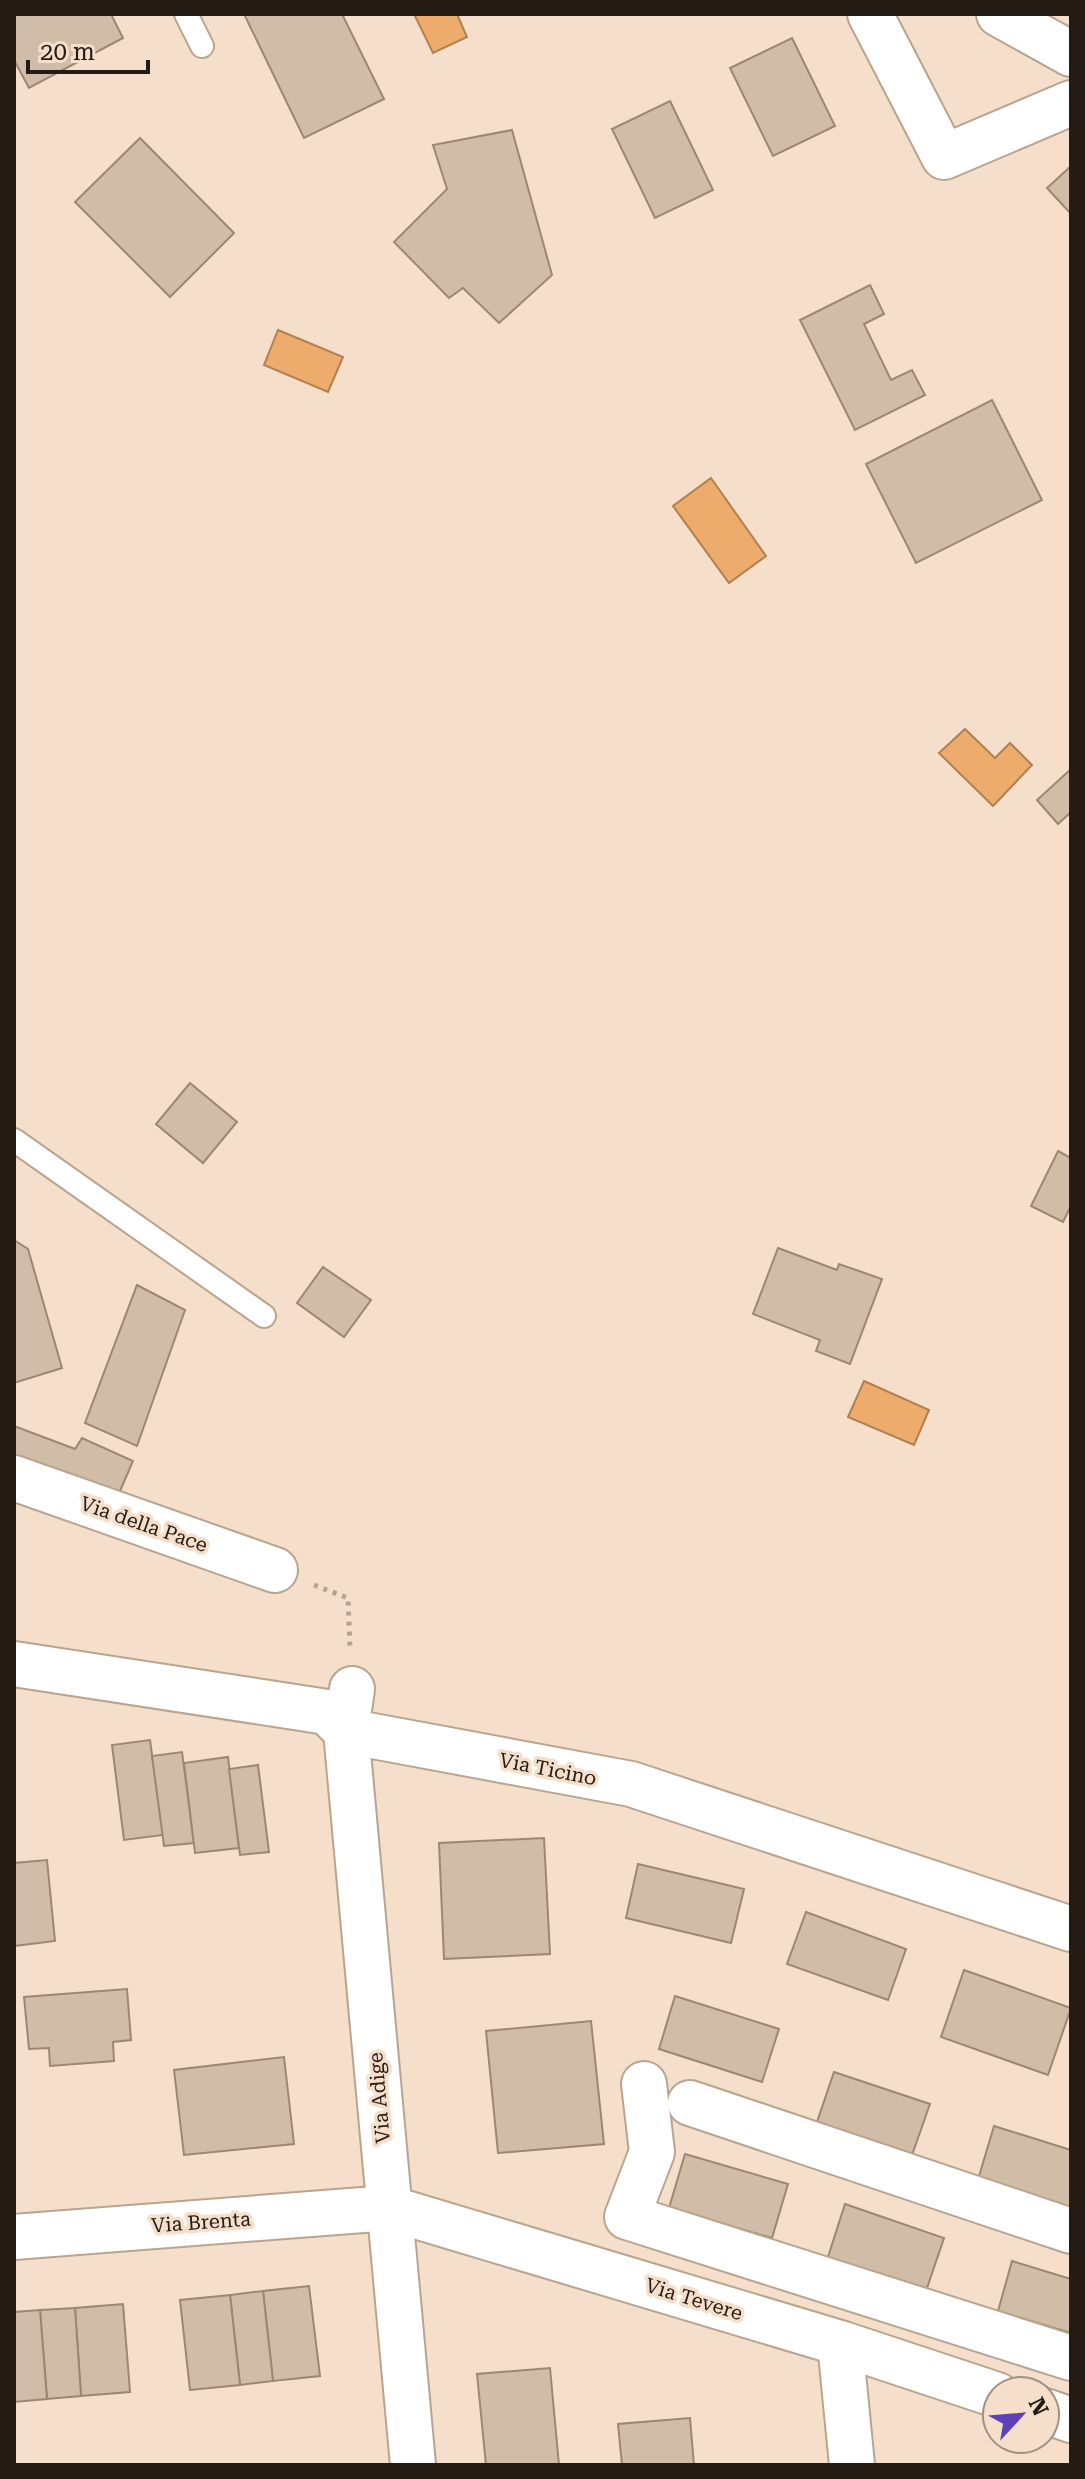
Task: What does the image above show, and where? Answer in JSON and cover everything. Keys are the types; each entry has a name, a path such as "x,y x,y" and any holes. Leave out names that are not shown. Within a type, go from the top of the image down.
{"street":[{"path":"870,14 944,157 1071,103"},
{"path":"999,14 1071,54"},
{"name":"Via della Pace","path":"14,1478 275,1570"},
{"name":"Via Ticino","path":"14,1664 327,1712 349,1710 631,1784 1071,1929"},
{"name":"Via Adige","path":"349,1710 413,2465"},
{"path":"644,2084 652,2152 627,2217 1071,2358"},
{"path":"690,2103 1071,2231"},
{"name":"Via Brenta","path":"14,2237 389,2208"},
{"name":"Via Tevere","path":"389,2208 840,2343 981,2390"},
{"path":"840,2343 852,2465"}],"lane":[{"path":"186,14 202,46"},
{"path":"14,1140 264,1316"}],"path":[{"path":"275,1570 348,1598 349,1710"}],"shaded area":[{"path":"414,14 457,14 467,37 433,53"},
{"path":"278,330 343,357 328,392 264,365"},
{"path":"711,478 766,556 729,583 673,506"},
{"path":"965,729 995,758 1010,743 1032,765 993,806 939,753"},
{"path":"864,1381 929,1410 914,1445 848,1417"}],"building":[{"path":"14,14 111,14 123,38 29,88 14,60"},
{"path":"244,14 342,14 384,99 304,138"},
{"path":"792,38 835,126 773,156 730,68"},
{"path":"670,101 713,190 655,218 612,129"},
{"path":"512,130 552,275 499,323 463,288 449,298 394,242 447,189 433,145"},
{"path":"140,138 234,233 170,297 75,202"},
{"path":"1071,166 1071,214 1047,188"},
{"path":"870,285 884,314 864,324 891,380 912,370 925,395 855,430 800,320"},
{"path":"992,400 1042,500 916,563 866,464"},
{"path":"1071,769 1071,812 1058,824 1037,800"},
{"path":"190,1083 237,1122 203,1163 156,1124"},
{"path":"1058,1151 1071,1158 1071,1206 1063,1222 1031,1206"},
{"path":"14,1240 28,1249 62,1368 14,1383"},
{"path":"778,1248 837,1270 839,1264 882,1279 850,1364 816,1351 820,1340 753,1314"},
{"path":"323,1267 371,1300 344,1337 297,1303"},
{"path":"137,1285 185,1310 137,1446 85,1423"},
{"path":"14,1426 75,1449 82,1438 133,1461 114,1505 14,1469"},
{"path":"150,1740 163,1835 124,1840 112,1745"},
{"path":"182,1752 194,1843 164,1846 152,1756"},
{"path":"228,1757 239,1848 195,1853 184,1763"},
{"path":"258,1765 269,1852 240,1855 229,1769"},
{"path":"544,1838 550,1954 444,1959 439,1843"},
{"path":"47,1860 55,1941 14,1946 14,1863"},
{"path":"638,1864 744,1889 731,1943 626,1918"},
{"path":"806,1912 906,1949 888,2000 787,1964"},
{"path":"964,1970 1071,2008 1048,2075 941,2037"},
{"path":"127,1989 131,2040 113,2042 114,2061 50,2066 49,2048 29,2049 24,1997"},
{"path":"675,1996 779,2029 762,2082 659,2049"},
{"path":"591,2021 604,2144 498,2153 486,2031"},
{"path":"284,2057 294,2144 184,2155 174,2070"},
{"path":"834,2072 930,2104 912,2155 817,2122"},
{"path":"994,2126 1071,2150 1071,2213 977,2183"},
{"path":"685,2154 788,2184 772,2238 669,2208"},
{"path":"845,2204 944,2238 926,2291 828,2257"},
{"path":"1012,2261 1071,2279 1071,2333 998,2311"},
{"path":"309,2286 320,2376 273,2381 263,2291"},
{"path":"263,2291 273,2381 240,2385 230,2295"},
{"path":"230,2295 240,2385 190,2390 180,2300"},
{"path":"123,2304 130,2392 81,2396 75,2308"},
{"path":"75,2308 81,2396 47,2399 40,2310"},
{"path":"40,2310 47,2399 14,2402 14,2312"},
{"path":"550,2368 559,2465 486,2465 477,2374"},
{"path":"690,2418 694,2465 622,2465 618,2424"}]}
